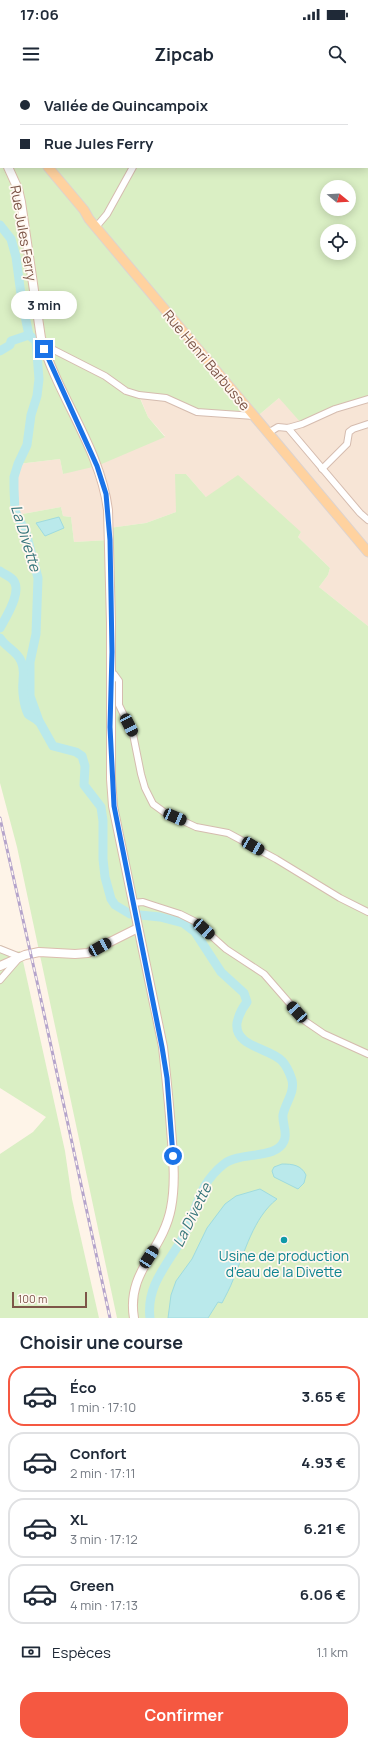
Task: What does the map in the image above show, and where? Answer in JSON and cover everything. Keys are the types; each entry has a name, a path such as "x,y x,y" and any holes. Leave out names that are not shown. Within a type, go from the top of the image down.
{"main road":[{"name":"Rue Jules Ferry","path":"8,168 18,189 21,202 41,338 44,348 97,466 106,494 110,540 111,764 114,806 153,996 167,1078 172,1148 173,1190 171,1206 165,1229 140,1272 134,1287 132,1303 134,1318"},
{"name":"Rue Henri Barbusse","path":"49,168 96,227 368,552"},
{"path":"0,966 20,957 39,952 75,954 88,953 138,928"}],"street":[{"path":"96,227 107,214 132,168"},
{"path":"50,348 104,376 126,391 139,395 166,398 197,412 254,416"},
{"path":"268,432 278,427 288,428 302,424 335,409 368,399"},
{"path":"322,469 347,444 349,432 353,429 368,424"},
{"path":"288,428 360,513 368,520"},
{"path":"111,673 114,674 119,681 119,705 133,734 141,774 145,788 153,804 164,812 196,827 228,833 276,859 340,898 368,912"},
{"path":"134,906 143,902 180,914 196,922 226,949 264,974 305,1021 324,1034 368,1054"},
{"path":"0,949 20,957 0,980"}],"shaded area":[{"path":"139,395 260,414 279,398 368,399 368,626 319,587 328,575 330,568 298,537 301,532 206,497 186,474 176,512 146,523 109,528 109,540 74,542 71,517 63,516 61,507 17,515 15,511 14,477 18,464 60,459 63,474 165,436 148,417"}],"green space":[{"path":"0,168 368,168 368,399 302,424 279,398 260,414 254,416 197,412 174,401 139,396 148,417 165,437 97,466 63,474 60,459 18,464 15,476 13,496 17,515 61,507 63,516 71,517 74,542 109,540 109,528 146,523 176,512 175,474 186,474 206,497 238,475 301,532 298,537 330,568 328,575 319,587 368,626 368,1318 117,1318 17,847 0,783"},
{"path":"0,945 16,952 20,951 23,961 65,1151 72,1199 99,1318 0,1318 0,1154 33,1132 46,1117 0,1088"}],"water":[{"path":"59,517 64,528 45,536 36,523"},
{"path":"282,1164 290,1164 299,1167 306,1175 304,1183 298,1189 274,1177 272,1171 274,1167"},
{"path":"260,1189 277,1199 262,1216 250,1236 231,1286 222,1303 218,1302 208,1318 168,1318 171,1295 176,1281 192,1259 207,1228 225,1204 236,1196"}],"waterway":[{"name":"La Divette","path":"0,225 11,239 16,257 22,302 29,335 36,341 39,379 37,396 31,415 27,445 14,477 15,511 26,533 38,578 36,634 30,662 30,696 39,721 53,746 76,752 82,756 85,766 84,785 101,807 105,877 111,899 115,905 130,914 160,917 183,923 195,932 221,972 244,993 247,1002 241,1011 237,1023 238,1031 241,1037 247,1042 282,1061 287,1068 293,1085 283,1115 285,1138 280,1147 274,1151 231,1160 215,1172 208,1181 198,1199 182,1239 154,1286 151,1296 150,1318"},
{"name":"La Divette","path":"0,351 10,345 11,341 29,335"},
{"name":"La Divette","path":"0,571 11,578 15,583 16,588 13,603 0,628"},
{"name":"La Divette","path":"0,638 17,654 21,661 23,669 25,707 28,714 38,721"}],"railway":[{"path":"0,818 110,1318"}],"place":[{"name":"Usine de production d'eau de la Divette","path":"284,1240"}],"route":[{"path":"44,349 97,466 106,494 110,540 112,652 110,727 111,779 114,806 162,1047 167,1078 173,1156"}]}
